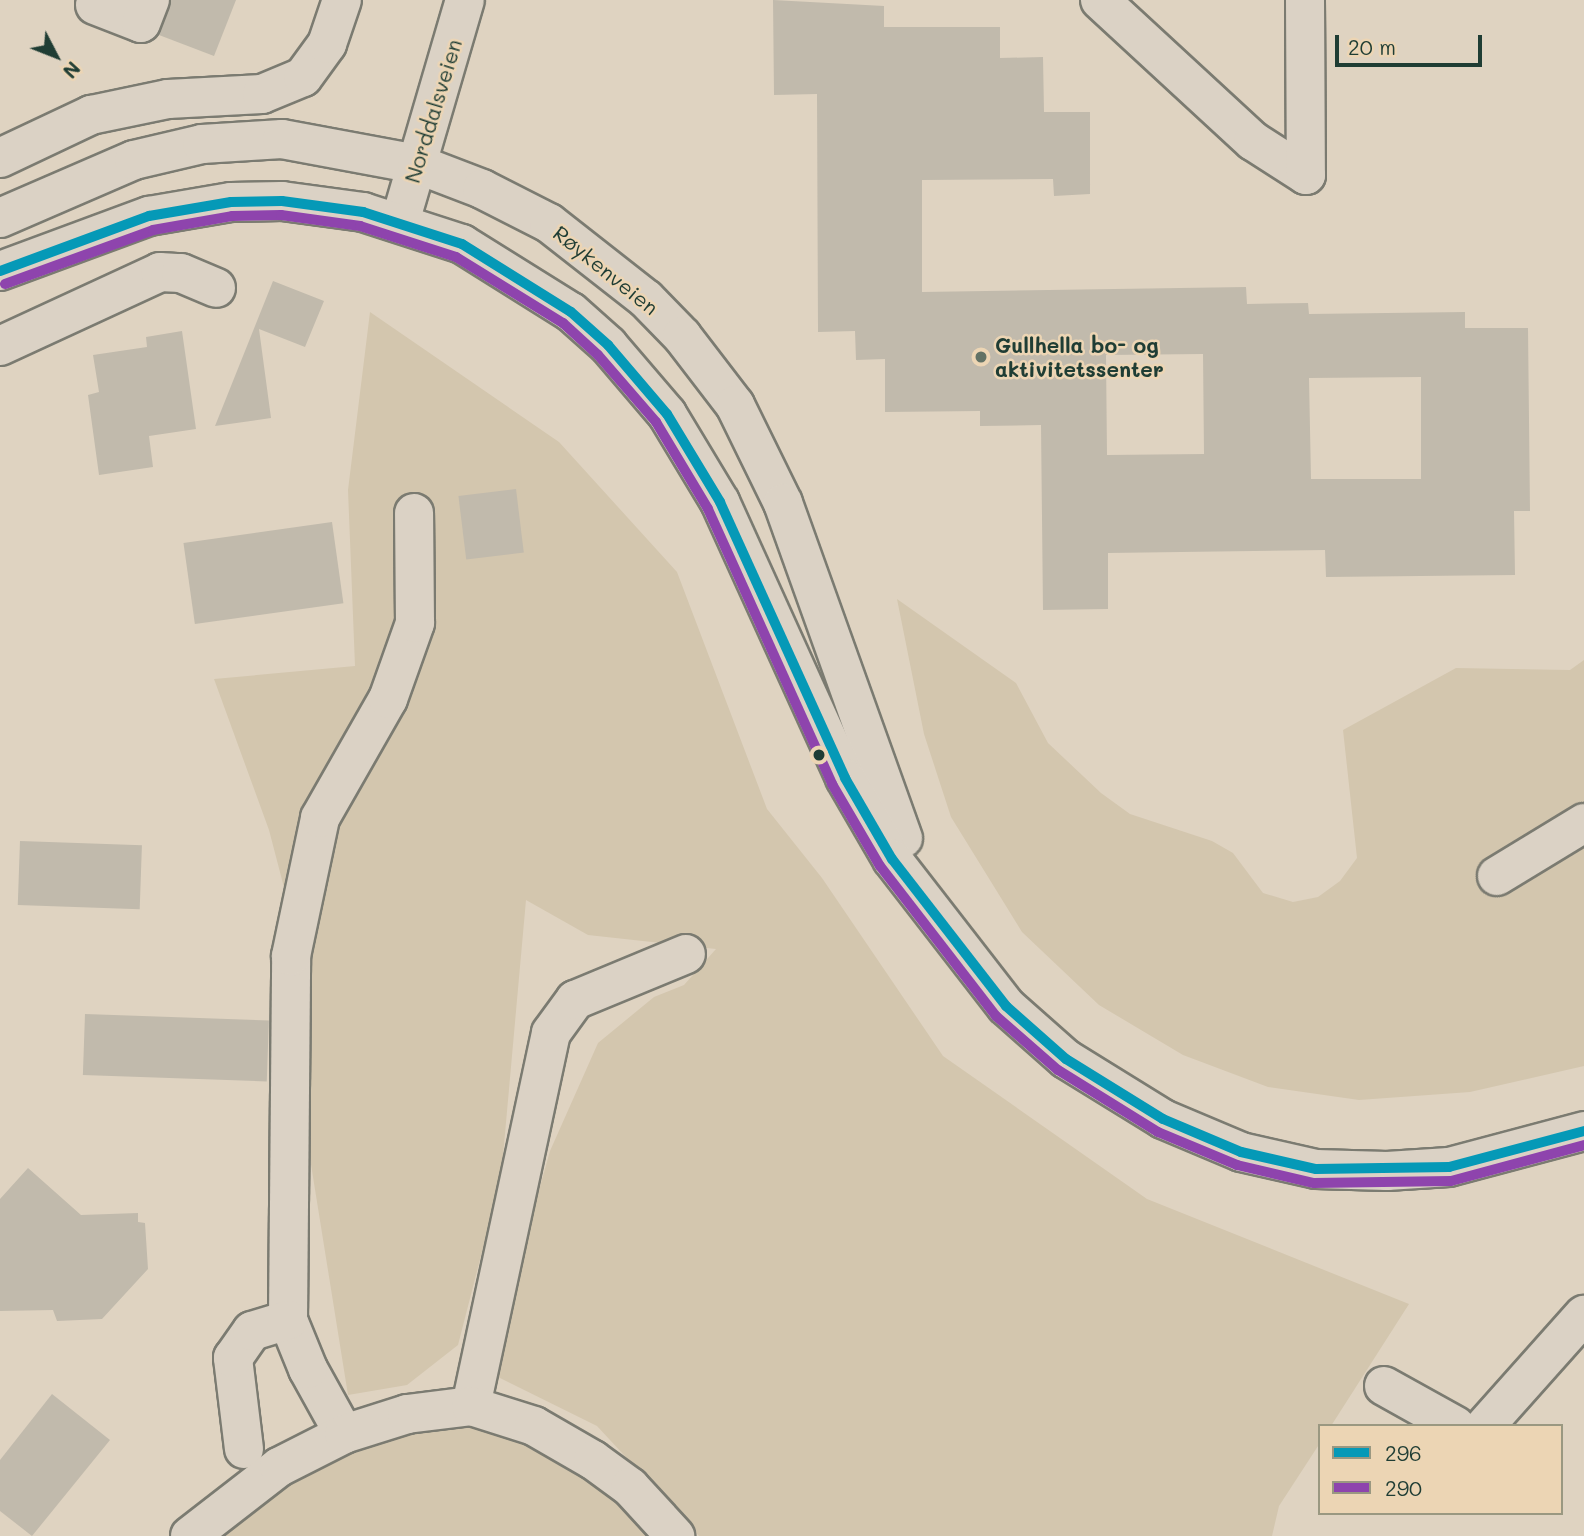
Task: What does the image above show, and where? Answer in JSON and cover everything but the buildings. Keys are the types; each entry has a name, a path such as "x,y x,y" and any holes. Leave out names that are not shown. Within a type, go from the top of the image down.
{"main road":[{"path":"95,5 141,23 150,0"},
{"path":"0,158 91,115 168,99 262,94 303,77 327,44 342,0"},
{"name":"Norddalsveien","path":"400,222 465,0"},
{"path":"1100,0 1252,141 1306,176 1305,0"},
{"name":"Røykenveien","path":"0,218 134,160 202,144 282,139 418,164 534,214 579,245 646,299 719,382 752,435 783,503 870,755 933,915"},
{"name":"Røykenveien","path":"0,271 81,238 183,207 282,201 400,222 462,244 571,312 608,345 667,414 744,550 845,778 892,859 1006,1006 1066,1059 1130,1101 1241,1153 1316,1168 1387,1171 1449,1167 1584,1131"},
{"path":"0,346 160,272 181,273 216,288"},
{"path":"344,1434 308,1368 288,1320 291,956 320,818 388,699 415,623 414,513"},
{"path":"1497,876 1584,823"},
{"path":"471,1406 551,1033 575,1000 686,954"},
{"path":"1487,1424 1584,1315"},
{"path":"244,1449 233,1358 252,1331 288,1320"},
{"path":"1384,1386 1452,1424"},
{"path":"190,1536 279,1466 344,1434 407,1414 471,1406 534,1426 593,1460 630,1487 675,1536"}],"shaded area":[{"path":"370,312 559,442 677,572 767,809 822,878 943,1056 1147,1199 1409,1304 1332,1424 1318,1424 1318,1446 1279,1506 1272,1536 699,1536 597,1426 488,1372 550,1151 598,1043 654,997 684,985 716,949 588,935 526,900 501,1178 458,1345 407,1385 348,1395 305,1127 311,991 269,830 214,679 355,666 348,490"},
{"path":"897,599 1016,683 1048,743 1101,793 1130,814 1212,841 1233,853 1263,893 1293,902 1318,897 1340,881 1357,858 1343,730 1456,668 1570,670 1584,660 1584,1066 1470,1092 1359,1100 1268,1087 1183,1055 1099,1005 1022,932 951,817 924,734"},
{"path":"443,1400 588,1467 656,1536 185,1536"}],"transit line":[{"name":"296","path":"0,271 149,216 231,202 282,201 363,212 462,244 571,312 608,345 667,414 720,502 845,778 892,859 1006,1006 1066,1059 1163,1119 1241,1152 1316,1169 1449,1167 1584,1131"},
{"name":"290","path":"5,284 153,230 232,216 281,215 360,226 456,257 563,323 598,355 656,422 708,509 832,784 880,866 996,1016 1058,1070 1158,1132 1237,1165 1314,1183 1451,1181 1584,1145"}],"place":[{"name":"Gullhella bo- og aktivitetssenter","path":"981,357"}]}
